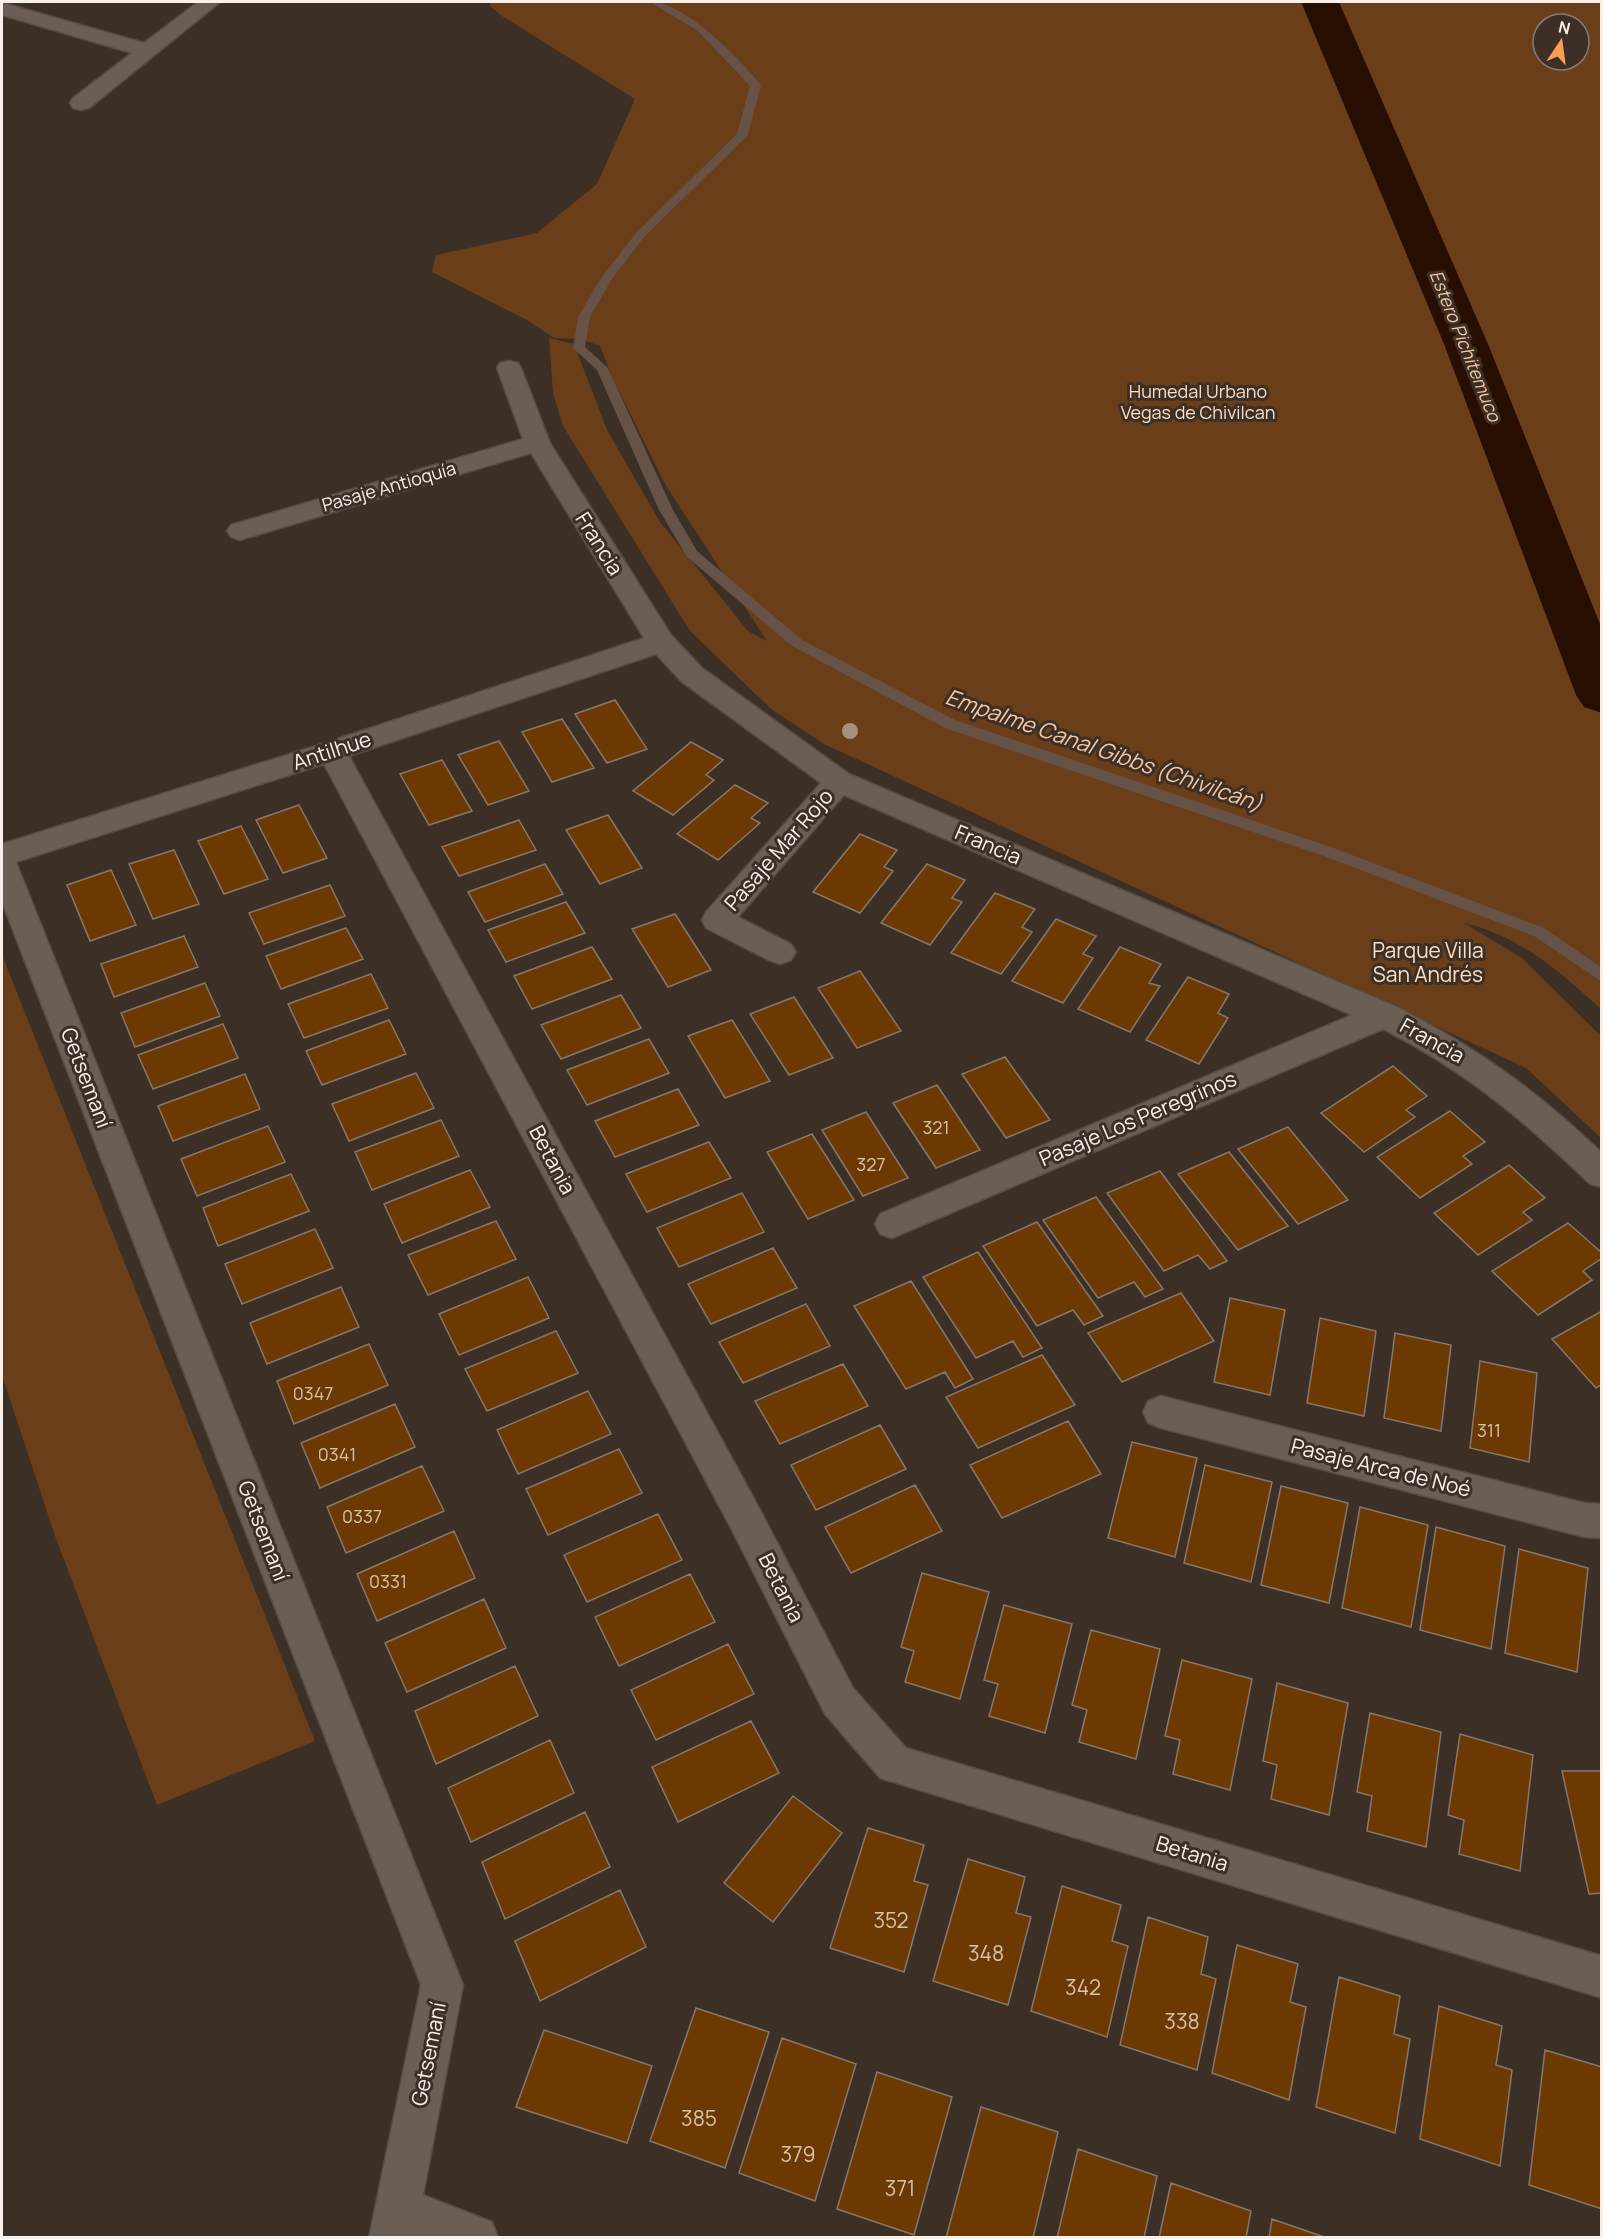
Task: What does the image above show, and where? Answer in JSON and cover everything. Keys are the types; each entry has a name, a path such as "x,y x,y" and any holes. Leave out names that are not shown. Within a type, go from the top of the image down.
{"street":[{"path":"81,103 210,2"},
{"path":"3,9 146,50"},
{"name":"Francia","path":"509,368 537,443 661,642 692,675 839,781 1384,1015 1467,1060 1535,1112 1602,1174"},
{"name":"Pasaje Antioquía","path":"240,531 537,443"},
{"name":"Antilhue","path":"2,855 332,751 661,642"},
{"name":"Betania","path":"332,751 734,1499 839,1701 894,1764 1602,1977"},
{"name":"Pasaje Mar Rojo","path":"780,952 717,920 839,781"},
{"name":"Getsemaní","path":"2,864 442,1985 395,2223"},
{"name":"Pasaje Los Peregrinos","path":"892,1224 1384,1015"},
{"name":"Pasaje Arca de Noé","path":"1161,1412 1584,1520 1602,1521"},
{"path":"395,2223 476,2238"}],"green space":[{"name":"Humedal Urbano Vegas de Chivilcan","path":"490,2 1601,2 1601,1009 1554,969 1521,946 1484,929 1464,923 1522,958 1601,1036 1601,1138 1526,1068 824,744 771,709 690,631 563,426 553,393 549,338 574,344 607,430 660,522 748,631 767,641 665,484 613,379 600,346 581,339 554,338 527,320 432,272 436,255 537,233 597,184 635,99 502,16 490,6"},
{"path":"2,955 315,1741 157,1805 55,1536 2,1375"}],"building":[{"path":"615,700 647,749 607,763 575,714"},
{"path":"562,719 594,768 552,782 522,732"},
{"path":"499,741 529,791 488,805 458,755"},
{"path":"691,742 723,760 706,775 714,780 673,815 633,791"},
{"path":"442,760 472,811 429,825 400,774"},
{"path":"735,785 768,803 751,818 760,823 718,860 677,834"},
{"path":"299,805 327,858 283,873 256,820"},
{"path":"608,815 642,868 600,884 566,830"},
{"path":"519,820 536,850 459,876 442,847"},
{"path":"241,826 268,879 224,894 198,841"},
{"path":"860,834 897,850 884,867 893,871 860,913 813,892"},
{"path":"174,850 199,904 153,919 129,864"},
{"path":"545,864 563,894 485,922 468,892"},
{"path":"927,864 965,880 952,898 962,902 930,945 881,923"},
{"path":"111,870 136,925 90,941 67,885"},
{"path":"330,885 345,916 264,944 249,913"},
{"path":"995,893 1035,909 1022,927 1032,932 1001,974 951,953"},
{"path":"566,902 585,933 506,962 488,930"},
{"path":"675,914 711,970 668,987 632,929"},
{"path":"1056,919 1096,936 1083,954 1093,958 1063,1003 1012,981"},
{"path":"346,928 363,959 281,989 266,956"},
{"path":"184,936 198,967 114,997 101,964"},
{"path":"592,947 612,979 532,1009 514,976"},
{"path":"1120,947 1161,964 1149,983 1160,986 1130,1032 1078,1009"},
{"path":"860,971 901,1031 857,1048 818,988"},
{"path":"371,974 388,1008 304,1038 288,1004"},
{"path":"1188,977 1229,994 1218,1013 1228,1018 1199,1064 1146,1040"},
{"path":"205,983 220,1016 135,1047 121,1013"},
{"path":"621,995 641,1028 561,1059 541,1025"},
{"path":"794,997 833,1058 789,1075 750,1014"},
{"path":"389,1020 406,1054 322,1085 306,1051"},
{"path":"732,1020 770,1081 725,1098 688,1036"},
{"path":"223,1024 238,1058 153,1089 138,1055"},
{"path":"649,1039 669,1073 587,1105 567,1070"},
{"path":"1005,1057 1050,1120 1006,1138 962,1074"},
{"path":"1393,1066 1427,1096 1406,1110 1415,1117 1364,1152 1321,1113"},
{"path":"416,1073 434,1108 349,1141 332,1104"},
{"path":"245,1074 260,1109 173,1141 158,1106"},
{"path":"937,1085 980,1150 936,1168 893,1103"},
{"path":"678,1089 699,1125 615,1157 595,1121"},
{"path":"1450,1111 1485,1142 1463,1156 1472,1164 1420,1198 1377,1157"},
{"path":"866,1112 908,1178 863,1196 822,1130"},
{"path":"441,1120 459,1156 372,1190 355,1152"},
{"path":"268,1126 285,1162 197,1196 181,1159"},
{"path":"1288,1127 1348,1200 1298,1224 1238,1149"},
{"path":"812,1134 854,1200 808,1219 767,1152"},
{"path":"709,1142 731,1178 647,1212 626,1174"},
{"path":"1229,1152 1288,1226 1238,1250 1178,1174"},
{"path":"1509,1165 1545,1198 1523,1212 1532,1220 1478,1255 1434,1213"},
{"path":"470,1170 490,1207 402,1243 384,1204"},
{"path":"1160,1171 1227,1261 1210,1269 1198,1255 1164,1271 1107,1193"},
{"path":"291,1174 309,1211 218,1246 203,1208"},
{"path":"742,1193 764,1232 679,1267 657,1228"},
{"path":"1096,1197 1163,1289 1145,1297 1134,1282 1098,1298 1043,1220"},
{"path":"496,1221 516,1259 428,1295 408,1255"},
{"path":"1037,1222 1103,1316 1084,1325 1073,1310 1037,1326 983,1246"},
{"path":"1568,1223 1602,1253 1602,1258 1583,1271 1592,1280 1538,1315 1492,1271"},
{"path":"315,1229 333,1268 242,1304 225,1264"},
{"path":"773,1248 797,1288 711,1324 688,1284"},
{"path":"978,1252 1042,1348 1023,1357 1013,1341 976,1358 923,1277"},
{"path":"528,1277 549,1318 459,1355 439,1314"},
{"path":"911,1281 973,1379 955,1388 945,1372 906,1389 854,1306"},
{"path":"341,1287 359,1327 267,1364 250,1323"},
{"path":"1181,1293 1214,1341 1122,1382 1088,1333"},
{"path":"1230,1298 1285,1310 1270,1395 1214,1382"},
{"path":"806,1304 830,1346 743,1383 719,1342"},
{"path":"1602,1311 1602,1384 1596,1388 1552,1339"},
{"path":"1320,1318 1376,1331 1364,1416 1307,1403"},
{"path":"556,1331 578,1373 487,1411 465,1369"},
{"path":"1395,1333 1451,1345 1441,1431 1384,1418"},
{"path":"369,1344 388,1385 294,1424 277,1381"},
{"path":"1042,1355 1075,1405 978,1448 946,1397"},
{"path":"1480,1361 1537,1373 1529,1462 1470,1448"},
{"path":"843,1364 868,1406 780,1444 755,1401"},
{"path":"588,1391 611,1434 518,1474 497,1430"},
{"path":"395,1404 415,1447 320,1488 301,1443"},
{"path":"1068,1421 1101,1474 1002,1518 970,1465"},
{"path":"880,1425 906,1469 816,1510 791,1465"},
{"path":"1132,1442 1197,1458 1175,1557 1108,1538"},
{"path":"619,1449 642,1493 548,1535 526,1489"},
{"path":"1205,1465 1272,1482 1251,1582 1184,1563"},
{"path":"422,1466 444,1511 346,1553 327,1507"},
{"path":"915,1485 942,1531 851,1573 825,1527"},
{"path":"1281,1486 1348,1503 1329,1603 1261,1585"},
{"path":"1360,1507 1428,1525 1411,1627 1342,1608"},
{"path":"658,1514 682,1560 587,1602 564,1555"},
{"path":"1436,1527 1505,1546 1491,1649 1420,1630"},
{"path":"454,1531 475,1578 377,1621 357,1574"},
{"path":"1519,1549 1588,1568 1577,1672 1505,1653"},
{"path":"922,1573 989,1592 960,1699 905,1682 914,1651 901,1647"},
{"path":"690,1574 715,1622 619,1666 595,1617"},
{"path":"484,1599 506,1648 407,1692 385,1643"},
{"path":"1004,1605 1072,1624 1045,1733 989,1716 998,1684 984,1680"},
{"path":"1091,1630 1160,1649 1136,1759 1079,1742 1087,1710 1072,1705"},
{"path":"728,1644 754,1694 656,1740 631,1690"},
{"path":"1182,1660 1252,1679 1230,1790 1173,1774 1180,1740 1165,1736"},
{"path":"515,1666 538,1716 436,1764 415,1711"},
{"path":"1277,1683 1348,1703 1329,1815 1271,1799 1277,1765 1263,1761"},
{"path":"1370,1713 1441,1732 1426,1847 1367,1831 1372,1796 1357,1792"},
{"path":"751,1721 779,1773 678,1822 652,1767"},
{"path":"1460,1734 1533,1755 1520,1871 1459,1854 1464,1820 1448,1815"},
{"path":"550,1740 574,1793 471,1842 448,1788"},
{"path":"1562,1771 1602,1771 1602,1893 1589,1894"},
{"path":"793,1796 842,1833 773,1922 724,1883"},
{"path":"585,1812 610,1867 505,1919 482,1862"},
{"path":"868,1828 924,1845 914,1881 928,1885 904,1972 830,1948"},
{"path":"968,1859 1025,1877 1016,1913 1031,1917 1008,2005 933,1981"},
{"path":"1062,1886 1121,1905 1112,1941 1128,1946 1107,2037 1031,2011"},
{"path":"620,1890 646,1947 540,2001 515,1941"},
{"path":"1148,1917 1208,1937 1201,1974 1216,1979 1197,2070 1120,2045"},
{"path":"1237,1945 1298,1964 1290,2002 1306,2007 1289,2100 1212,2073"},
{"path":"1339,1977 1400,1996 1394,2034 1410,2039 1395,2133 1316,2107"},
{"path":"1439,2006 1502,2026 1496,2065 1512,2070 1500,2166 1420,2139"},
{"path":"696,2008 769,2032 725,2168 650,2141"},
{"path":"544,2030 652,2066 627,2143 516,2107"},
{"path":"782,2038 856,2064 815,2201 739,2173"},
{"path":"1545,2050 1602,2067 1602,2209 1529,2185"},
{"path":"877,2072 952,2097 914,2235 837,2209"},
{"path":"981,2107 1058,2132 1033,2238 946,2238"},
{"path":"1078,2149 1157,2176 1144,2238 1057,2238"},
{"path":"1171,2183 1251,2211 1246,2238 1159,2238"},
{"path":"1272,2219 1327,2238 1269,2238"}],"waterway":[{"name":"Empalme Canal Gibbs (Chivilcán)","path":"655,2 702,29 756,85 742,135 640,235 607,278 584,317 579,348 602,368 665,508 692,554 797,643 950,724 1326,851 1539,932 1602,976"},
{"name":"Estero Pichitemuco","path":"1320,2 1466,344 1602,695"}],"park label":[{"name":"Parque Villa San Andrés","path":"1428,963"}]}
